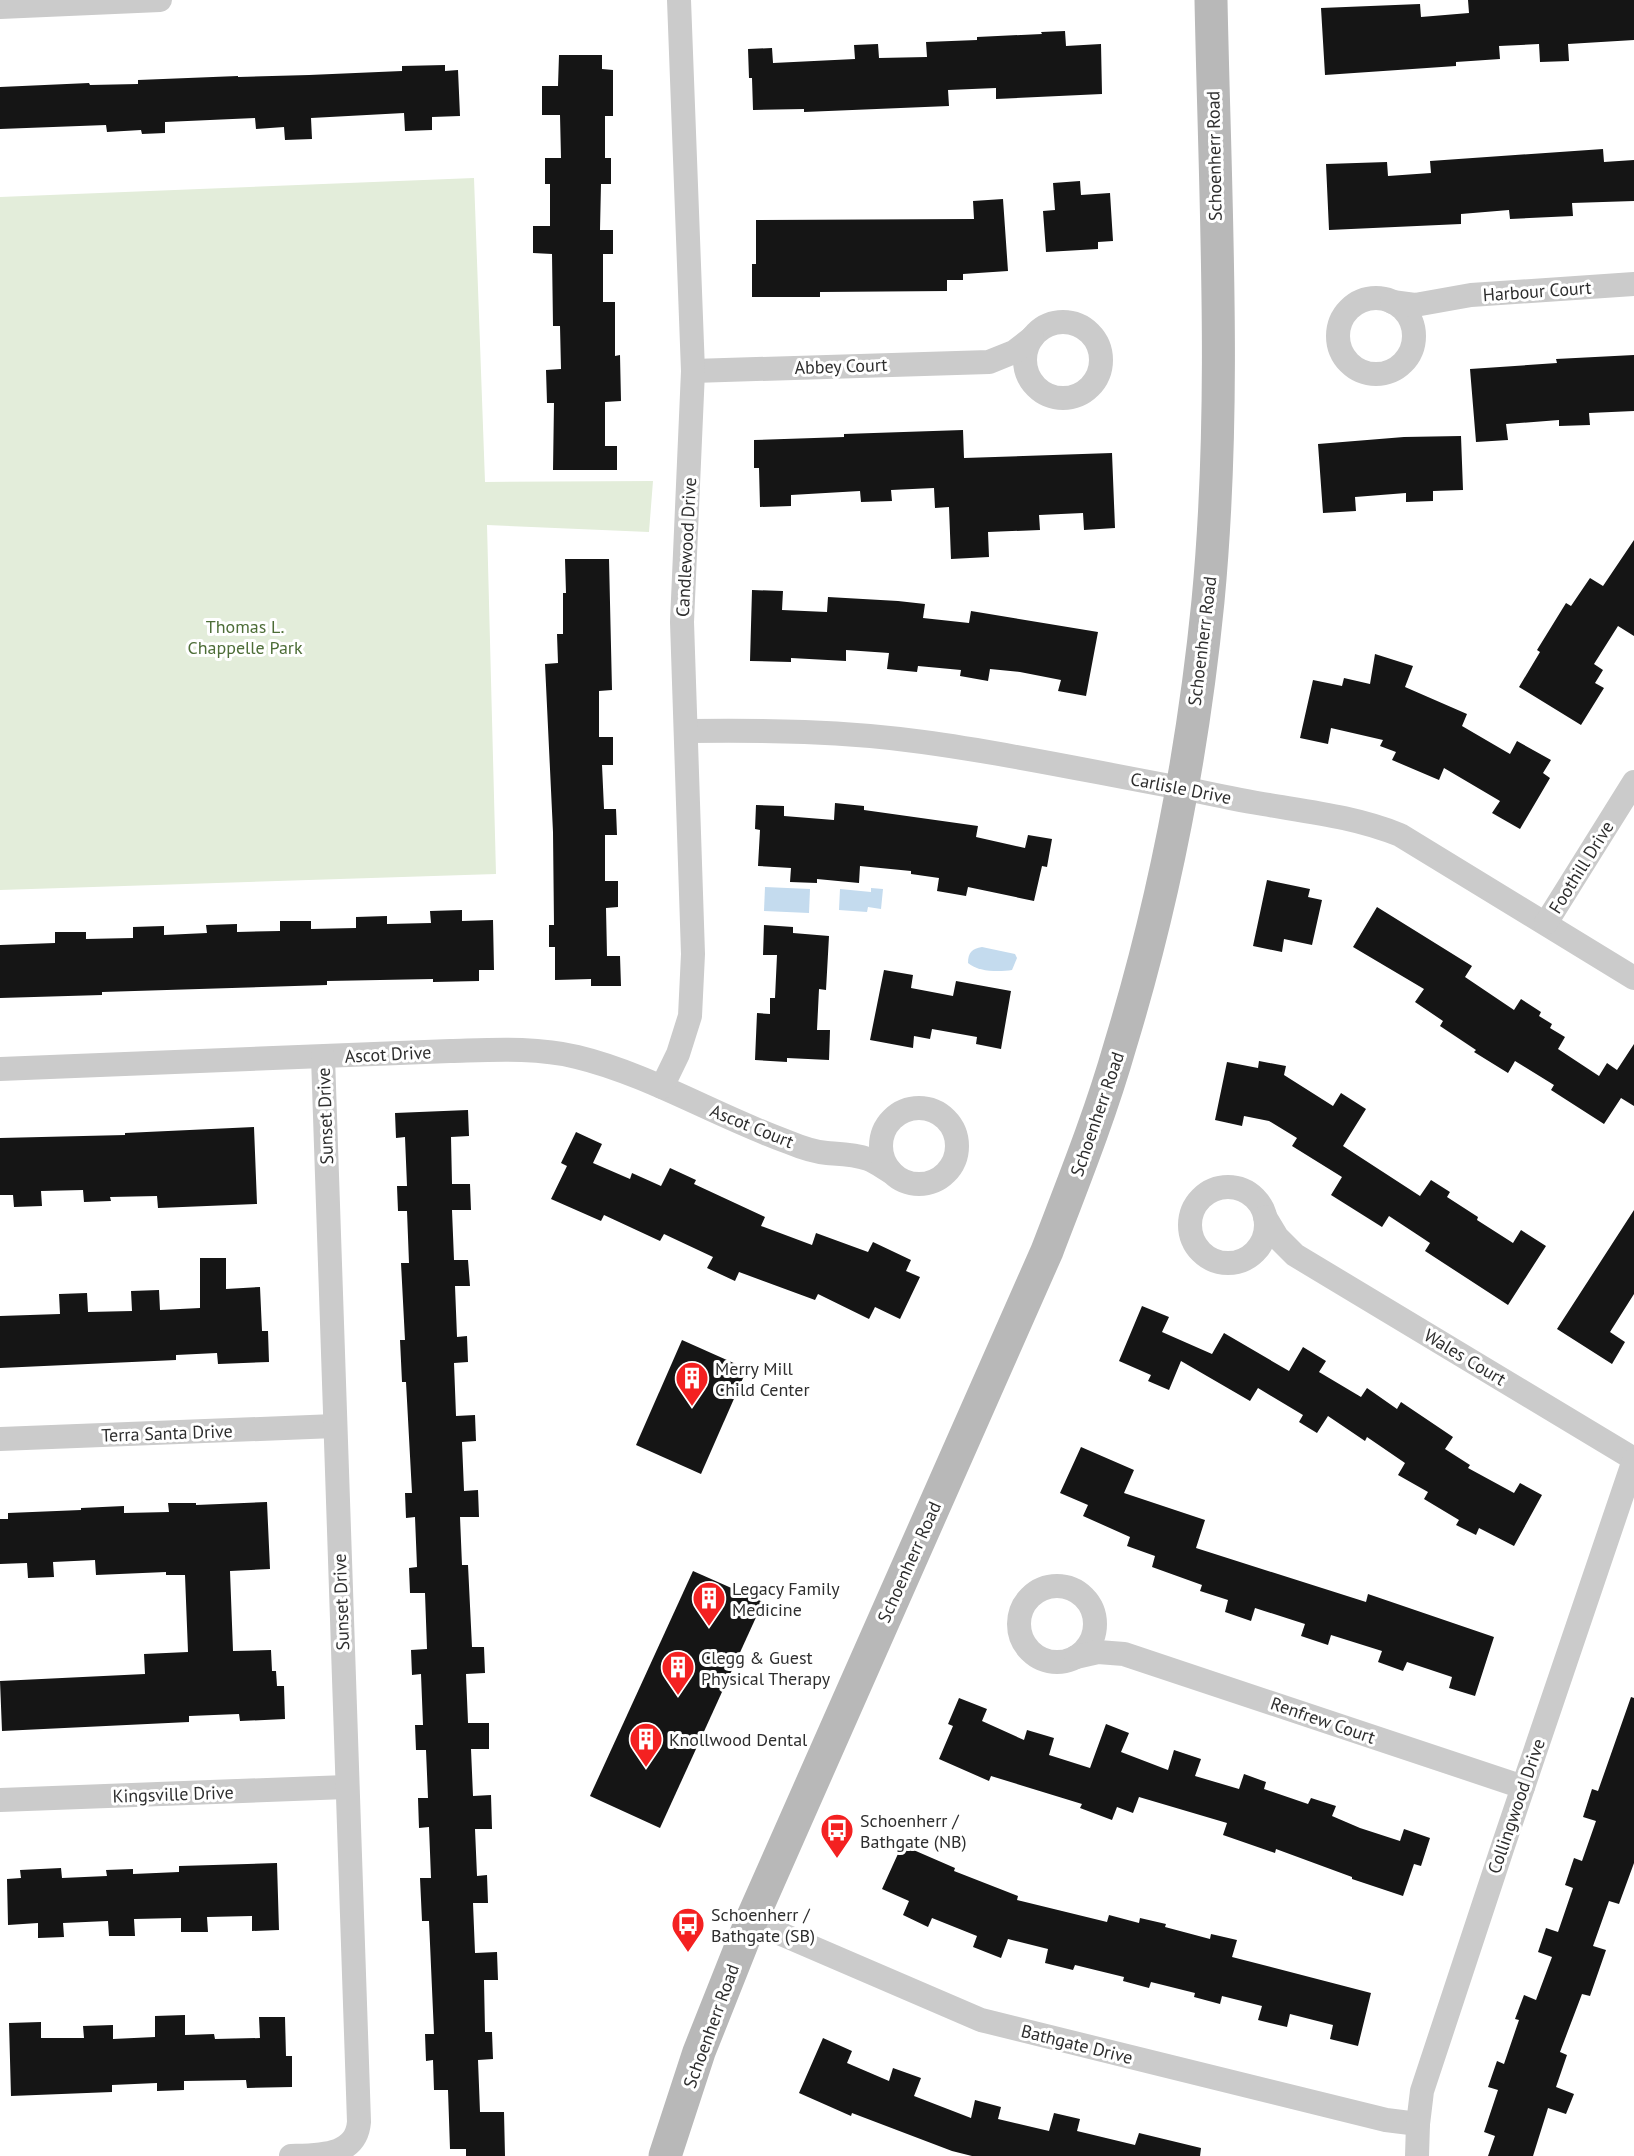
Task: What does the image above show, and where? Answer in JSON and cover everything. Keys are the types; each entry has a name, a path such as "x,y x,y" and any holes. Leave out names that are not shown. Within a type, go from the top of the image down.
{"main road":[{"name":"Schoenherr Road","path":"665,2156 699,2052 751,1922 1047,1251 1087,1147 1120,1048 1145,959 1167,864 1200,670 1214,513 1217,320 1211,0"}],"street":[{"path":"0,8 160,0"},
{"name":"Candlewood Drive","path":"662,1088 678,1054 690,1016 693,954 682,621 693,371 679,0"},
{"name":"Harbour Court","path":"1441,302 1424,321 1409,354 1401,364 1390,371 1377,374 1365,372 1353,366 1344,357 1339,345 1338,332 1341,320 1348,310 1369,299 1416,305 1471,295 1634,284"},
{"path":"1392,302 1410,318 1414,330 1414,342"},
{"name":"Abbey Court","path":"693,371 990,362 1014,370 1041,391 1065,398 1087,389 1095,380 1100,369 1101,356 1097,343 1089,333 1072,324 1053,323 1041,329 1014,352 990,362"},
{"path":"1032,338 1027,348 1025,361 1027,372 1033,383"},
{"name":"Carlisle Drive","path":"687,731 787,731 923,742 1341,816 1400,835 1634,978"},
{"name":"Foothill Drive","path":"1546,923 1634,782"},
{"name":"Ascot Drive","path":"0,1069 511,1049 556,1053 586,1060 662,1088"},
{"name":"Sunset Drive","path":"291,2156 336,2154 356,2140 359,2122 323,1057"},
{"name":"Ascot Court","path":"662,1088 790,1143 826,1153 846,1153 869,1159 902,1180 915,1184 928,1183 940,1178 950,1169 956,1157 958,1144 949,1121 928,1108 916,1107 904,1110 894,1117 886,1126 882,1138 867,1147 846,1153"},
{"path":"882,1138 881,1149 884,1161 891,1172"},
{"name":"Wales Court","path":"1295,1255 1270,1253 1235,1262 1222,1262 1209,1257 1199,1249 1193,1238 1192,1213 1199,1201 1209,1192 1232,1187 1243,1190 1253,1196 1261,1206 1277,1237 1295,1255 1634,1460"},
{"path":"1247,1258 1263,1241 1266,1217"},
{"name":"Terra Santa Drive","path":"0,1439 335,1426"},
{"name":"Collingwood Drive","path":"1417,2156 1422,2091 1634,1460"},
{"name":"Renfrew Court","path":"1124,1654 1106,1636 1090,1604 1072,1589 1060,1586 1037,1591 1021,1611 1019,1624 1021,1637 1028,1648 1038,1656 1050,1661 1063,1661 1098,1652 1124,1654 1523,1787"},
{"path":"1076,1657 1091,1639 1095,1628 1094,1616"},
{"name":"Kingsville Drive","path":"0,1800 346,1787"},
{"name":"Bathgate Drive","path":"751,1922 981,2020 1375,2117 1418,2124"}],"green space":[{"name":"Thomas L. Chappelle Park","path":"474,178 485,482 653,481 649,532 487,525 496,874 0,890 0,197"}],"water":[{"path":"765,887 810,889 809,913 764,911"},
{"path":"871,888 883,889 881,909 868,907 867,912 839,910 840,889 871,892"},
{"path":"982,947 1015,954 1017,958 1012,970 983,970 968,963 971,952"}],"building":[{"path":"1468,0 1634,0 1634,40 1568,44 1569,61 1540,62 1539,44 1499,46 1500,59 1456,62 1456,66 1325,75 1321,8 1420,4 1421,17 1469,13"},
{"path":"1065,31 1066,46 1101,44 1102,94 996,99 996,88 948,90 949,106 804,112 804,109 753,110 748,49 772,48 773,63 855,59 854,45 878,44 879,58 927,57 926,42 977,40 977,37"},
{"path":"559,55 602,55 602,69 613,70 613,116 605,116 605,158 611,158 611,184 601,184 600,230 613,230 613,254 603,254 603,302 615,302 615,356 620,355 621,401 605,402 605,446 617,446 617,470 553,470 554,403 547,403 546,370 561,369 560,326 553,326 552,254 533,253 533,226 550,226 550,184 545,184 545,158 561,158 560,115 542,115 542,86 558,86"},
{"path":"445,65 445,71 458,70 460,116 432,117 432,130 405,131 404,113 311,118 312,139 285,140 284,127 256,129 255,118 165,122 165,133 142,134 141,130 107,132 106,125 0,129 0,87 89,83 90,85 138,84 138,80 402,71 402,66"},
{"path":"1603,149 1604,162 1634,160 1634,201 1572,203 1573,216 1510,219 1509,210 1461,214 1461,224 1329,230 1326,164 1387,162 1388,176 1431,173 1430,161"},
{"path":"1080,181 1081,195 1110,193 1113,241 1098,242 1098,249 1046,252 1043,211 1055,210 1053,183"},
{"path":"1003,199 1008,271 963,274 963,280 947,280 947,291 820,292 820,297 752,297 752,264 756,264 756,220 974,219 973,201"},
{"path":"1634,355 1634,411 1589,413 1590,425 1559,426 1559,420 1506,424 1508,440 1476,442 1470,369 1557,363 1556,359"},
{"path":"963,430 964,458 1112,453 1115,528 1084,530 1083,513 1039,515 1040,530 988,532 989,557 951,559 949,507 935,508 934,488 891,490 892,501 861,502 860,491 791,495 791,506 760,507 759,468 754,468 754,440"},
{"path":"1461,436 1463,490 1433,491 1433,501 1406,502 1406,493 1355,497 1356,511 1323,513 1318,444 1404,437"},
{"path":"1634,540 1634,636 1618,626 1594,664 1603,670 1595,683 1604,688 1581,725 1519,687 1540,652 1537,650 1566,603 1571,606 1590,578 1603,586"},
{"path":"565,559 609,559 612,690 599,691 599,737 613,737 613,765 602,765 604,809 616,809 617,835 605,835 605,881 618,881 618,907 606,908 607,956 620,956 621,986 591,986 591,979 555,980 555,947 549,947 549,925 554,925 553,832 545,664 558,663 557,634 563,634 563,593 566,593"},
{"path":"752,590 783,591 782,610 827,612 828,597 898,601 925,604 923,618 969,623 971,611 1098,632 1086,696 1058,691 1061,680 1020,672 990,669 988,681 960,676 961,670 918,666 917,672 887,669 889,653 846,650 846,661 791,658 791,662 750,661"},
{"path":"1375,654 1413,666 1405,687 1467,714 1462,726 1510,754 1517,741 1551,760 1543,773 1550,778 1520,829 1492,813 1500,801 1444,768 1439,780 1392,760 1396,752 1380,746 1383,740 1331,728 1328,744 1300,738 1313,680 1342,686 1344,678 1370,684"},
{"path":"835,803 864,806 864,810 978,826 976,837 1025,848 1028,835 1052,839 1047,867 1042,866 1034,901 968,887 966,896 937,891 939,878 911,874 911,871 860,866 859,883 817,879 817,883 790,882 791,868 758,866 760,830 755,829 756,805 784,806 784,816 834,820"},
{"path":"1267,880 1310,889 1308,897 1322,900 1312,945 1284,939 1282,952 1253,946"},
{"path":"1377,907 1472,966 1465,977 1514,1010 1521,999 1541,1012 1539,1016 1552,1024 1550,1028 1565,1037 1558,1049 1599,1076 1607,1063 1617,1070 1634,1044 1634,1106 1621,1098 1604,1124 1551,1090 1554,1085 1515,1061 1508,1073 1474,1052 1476,1050 1440,1026 1443,1021 1415,1002 1424,989 1353,947"},
{"path":"462,910 462,921 493,920 494,970 479,970 479,981 433,982 433,979 327,981 327,985 102,992 102,995 0,998 0,945 55,943 55,932 86,932 86,939 133,938 133,927 164,926 164,935 207,933 206,925 237,924 237,932 280,931 280,921 311,921 311,929 356,928 356,917 387,916 387,924 431,923 430,911"},
{"path":"764,925 793,927 793,933 829,936 826,990 819,989 817,1030 830,1030 829,1060 787,1058 787,1062 755,1060 757,1013 770,1014 770,998 775,998 777,955 763,955"},
{"path":"884,970 913,975 911,988 953,996 956,981 1011,991 1001,1049 976,1044 977,1037 932,1029 930,1039 914,1036 913,1048 870,1040"},
{"path":"1259,1061 1286,1066 1284,1075 1333,1106 1341,1093 1366,1109 1343,1146 1420,1196 1431,1180 1450,1192 1447,1197 1513,1243 1521,1230 1546,1246 1508,1305 1425,1251 1430,1243 1389,1216 1382,1227 1331,1195 1342,1177 1292,1146 1297,1138 1269,1121 1244,1116 1242,1126 1215,1120 1227,1062 1258,1068"},
{"path":"468,1110 469,1136 451,1137 452,1184 470,1184 471,1210 452,1210 454,1260 468,1260 470,1286 455,1286 457,1337 467,1336 468,1362 454,1363 456,1416 475,1415 476,1441 462,1442 464,1491 478,1490 479,1517 460,1517 462,1565 468,1565 472,1647 484,1647 485,1673 466,1674 468,1723 489,1723 489,1749 471,1749 473,1796 491,1795 492,1829 475,1829 477,1876 487,1875 488,1903 473,1903 475,1953 497,1952 498,1980 484,1980 485,2032 492,2032 493,2059 478,2060 480,2112 504,2112 505,2156 466,2156 466,2149 450,2149 448,2090 434,2090 433,2060 426,2061 425,2034 434,2034 429,1921 422,1921 420,1878 431,1878 429,1827 419,1828 418,1798 428,1798 426,1750 416,1750 415,1725 423,1725 421,1674 412,1675 411,1650 427,1649 425,1593 410,1593 409,1568 417,1567 415,1517 406,1518 405,1493 412,1493 406,1382 402,1382 400,1340 405,1340 401,1263 409,1263 407,1211 398,1211 397,1186 407,1186 405,1137 396,1138 395,1113"},
{"path":"254,1127 257,1204 158,1208 157,1196 110,1197 111,1201 84,1202 83,1190 41,1191 42,1206 14,1207 13,1195 0,1195 0,1138 125,1135 125,1133"},
{"path":"576,1132 602,1144 593,1163 630,1179 632,1173 661,1186 670,1168 696,1180 694,1184 765,1217 761,1226 812,1245 816,1233 868,1252 873,1242 911,1260 906,1271 920,1277 900,1319 875,1307 869,1319 818,1294 815,1300 739,1272 735,1281 707,1268 713,1257 664,1234 660,1241 604,1215 601,1221 551,1199 567,1166 561,1163"},
{"path":"1634,1210 1634,1294 1610,1332 1625,1342 1612,1364 1557,1329"},
{"path":"200,1258 226,1258 226,1289 260,1287 262,1331 268,1331 269,1362 218,1364 217,1353 176,1355 176,1360 0,1368 0,1316 60,1314 59,1294 87,1293 88,1312 132,1311 131,1291 159,1290 160,1310 200,1308"},
{"path":"1142,1306 1169,1317 1162,1332 1212,1354 1224,1333 1289,1371 1303,1347 1326,1361 1319,1372 1361,1397 1367,1388 1397,1409 1401,1402 1453,1437 1445,1449 1470,1465 1468,1468 1514,1493 1520,1483 1542,1495 1514,1546 1479,1528 1476,1535 1456,1525 1459,1520 1424,1499 1428,1492 1398,1475 1405,1463 1367,1437 1365,1441 1328,1416 1317,1433 1299,1422 1303,1415 1258,1388 1250,1401 1181,1361 1169,1390 1148,1381 1151,1375 1119,1361"},
{"name":"Merry Mill Child Center","path":"682,1340 747,1369 701,1474 636,1445"},
{"path":"1081,1447 1134,1470 1124,1493 1205,1520 1196,1548 1366,1602 1368,1594 1494,1637 1475,1696 1449,1688 1452,1677 1407,1662 1403,1671 1378,1662 1382,1651 1331,1635 1328,1645 1301,1636 1305,1624 1255,1608 1251,1621 1225,1612 1228,1600 1200,1591 1202,1585 1152,1567 1155,1556 1127,1546 1130,1537 1083,1516 1088,1505 1060,1493"},
{"path":"267,1502 270,1569 230,1571 233,1651 271,1650 272,1671 276,1671 277,1686 284,1686 285,1719 240,1721 239,1714 189,1716 189,1722 2,1731 0,1681 145,1674 144,1654 188,1652 185,1575 166,1575 166,1572 96,1575 95,1560 53,1562 54,1577 28,1578 27,1563 0,1564 0,1519 8,1519 8,1513 81,1510 81,1508 124,1506 124,1513 169,1512 168,1503 196,1503 196,1505"},
{"path":"693,1571 763,1602 660,1828 590,1796"},
{"path":"1631,1697 1634,1698 1634,1863 1619,1904 1609,1901 1593,1946 1606,1950 1590,1996 1582,1994 1560,2052 1567,2055 1556,2087 1574,2094 1566,2114 1548,2108 1533,2156 1488,2156 1495,2136 1484,2132 1498,2090 1488,2087 1497,2061 1504,2064 1519,2020 1515,2019 1524,1995 1536,2000 1552,1957 1538,1952 1546,1928 1558,1932 1573,1888 1565,1885 1574,1858 1582,1861 1596,1821 1583,1817 1592,1789 1598,1791"},
{"path":"959,1698 987,1709 982,1721 1024,1740 1027,1730 1054,1738 1049,1755 1090,1768 1106,1724 1129,1733 1121,1752 1168,1770 1174,1750 1201,1759 1195,1776 1239,1789 1244,1774 1266,1782 1264,1789 1308,1804 1311,1798 1336,1806 1332,1816 1360,1828 1400,1841 1404,1829 1430,1838 1421,1866 1414,1864 1403,1896 1276,1849 1275,1853 1223,1835 1227,1823 1139,1797 1133,1813 1117,1807 1112,1820 1080,1808 1082,1804 991,1776 989,1781 939,1759 953,1726 948,1724"},
{"path":"902,1845 955,1868 954,1871 1018,1896 1017,1900 1107,1922 1109,1915 1139,1923 1140,1918 1210,1939 1211,1934 1237,1940 1232,1957 1371,1993 1358,2046 1330,2039 1333,2025 1290,2014 1287,2027 1258,2020 1262,2006 1222,1996 1220,2004 1194,1997 1195,1993 1151,1982 1149,1988 1123,1981 1124,1977 1075,1965 1073,1970 1045,1963 1048,1949 1008,1939 1001,1958 973,1947 977,1936 932,1918 928,1927 903,1915 909,1901 882,1889"},
{"path":"277,1863 279,1930 252,1931 252,1916 207,1917 208,1932 181,1932 181,1918 134,1919 135,1936 109,1936 108,1921 63,1923 64,1937 38,1938 38,1923 8,1925 7,1879 21,1878 20,1870 61,1868 62,1878 107,1876 106,1870 133,1869 133,1874 179,1872 179,1866"},
{"path":"185,2015 185,2035 214,2034 215,2039 260,2038 259,2017 285,2017 286,2056 292,2056 292,2087 247,2088 246,2080 184,2081 184,2090 157,2091 157,2083 112,2085 112,2092 11,2096 9,2023 41,2022 41,2038 84,2038 83,2026 113,2025 113,2039 155,2037 155,2016"},
{"path":"823,2038 852,2051 847,2063 889,2081 893,2068 921,2078 914,2096 971,2118 975,2100 1001,2107 998,2119 1049,2131 1054,2113 1080,2119 1077,2131 1135,2145 1139,2133 1201,2148 1200,2156 972,2156 952,2151 852,2113 851,2116 799,2093"}],"place":[{"name":"Merry Mill Child Center","path":"692,1407"},
{"name":"Legacy Family Medicine","path":"709,1627"},
{"name":"Clegg & Guest Physical Therapy","path":"678,1696"},
{"name":"Knollwood Dental","path":"646,1768"},
{"name":"Schoenherr / Bathgate (NB)","path":"837,1859"},
{"name":"Schoenherr / Bathgate (SB)","path":"688,1953"}]}
